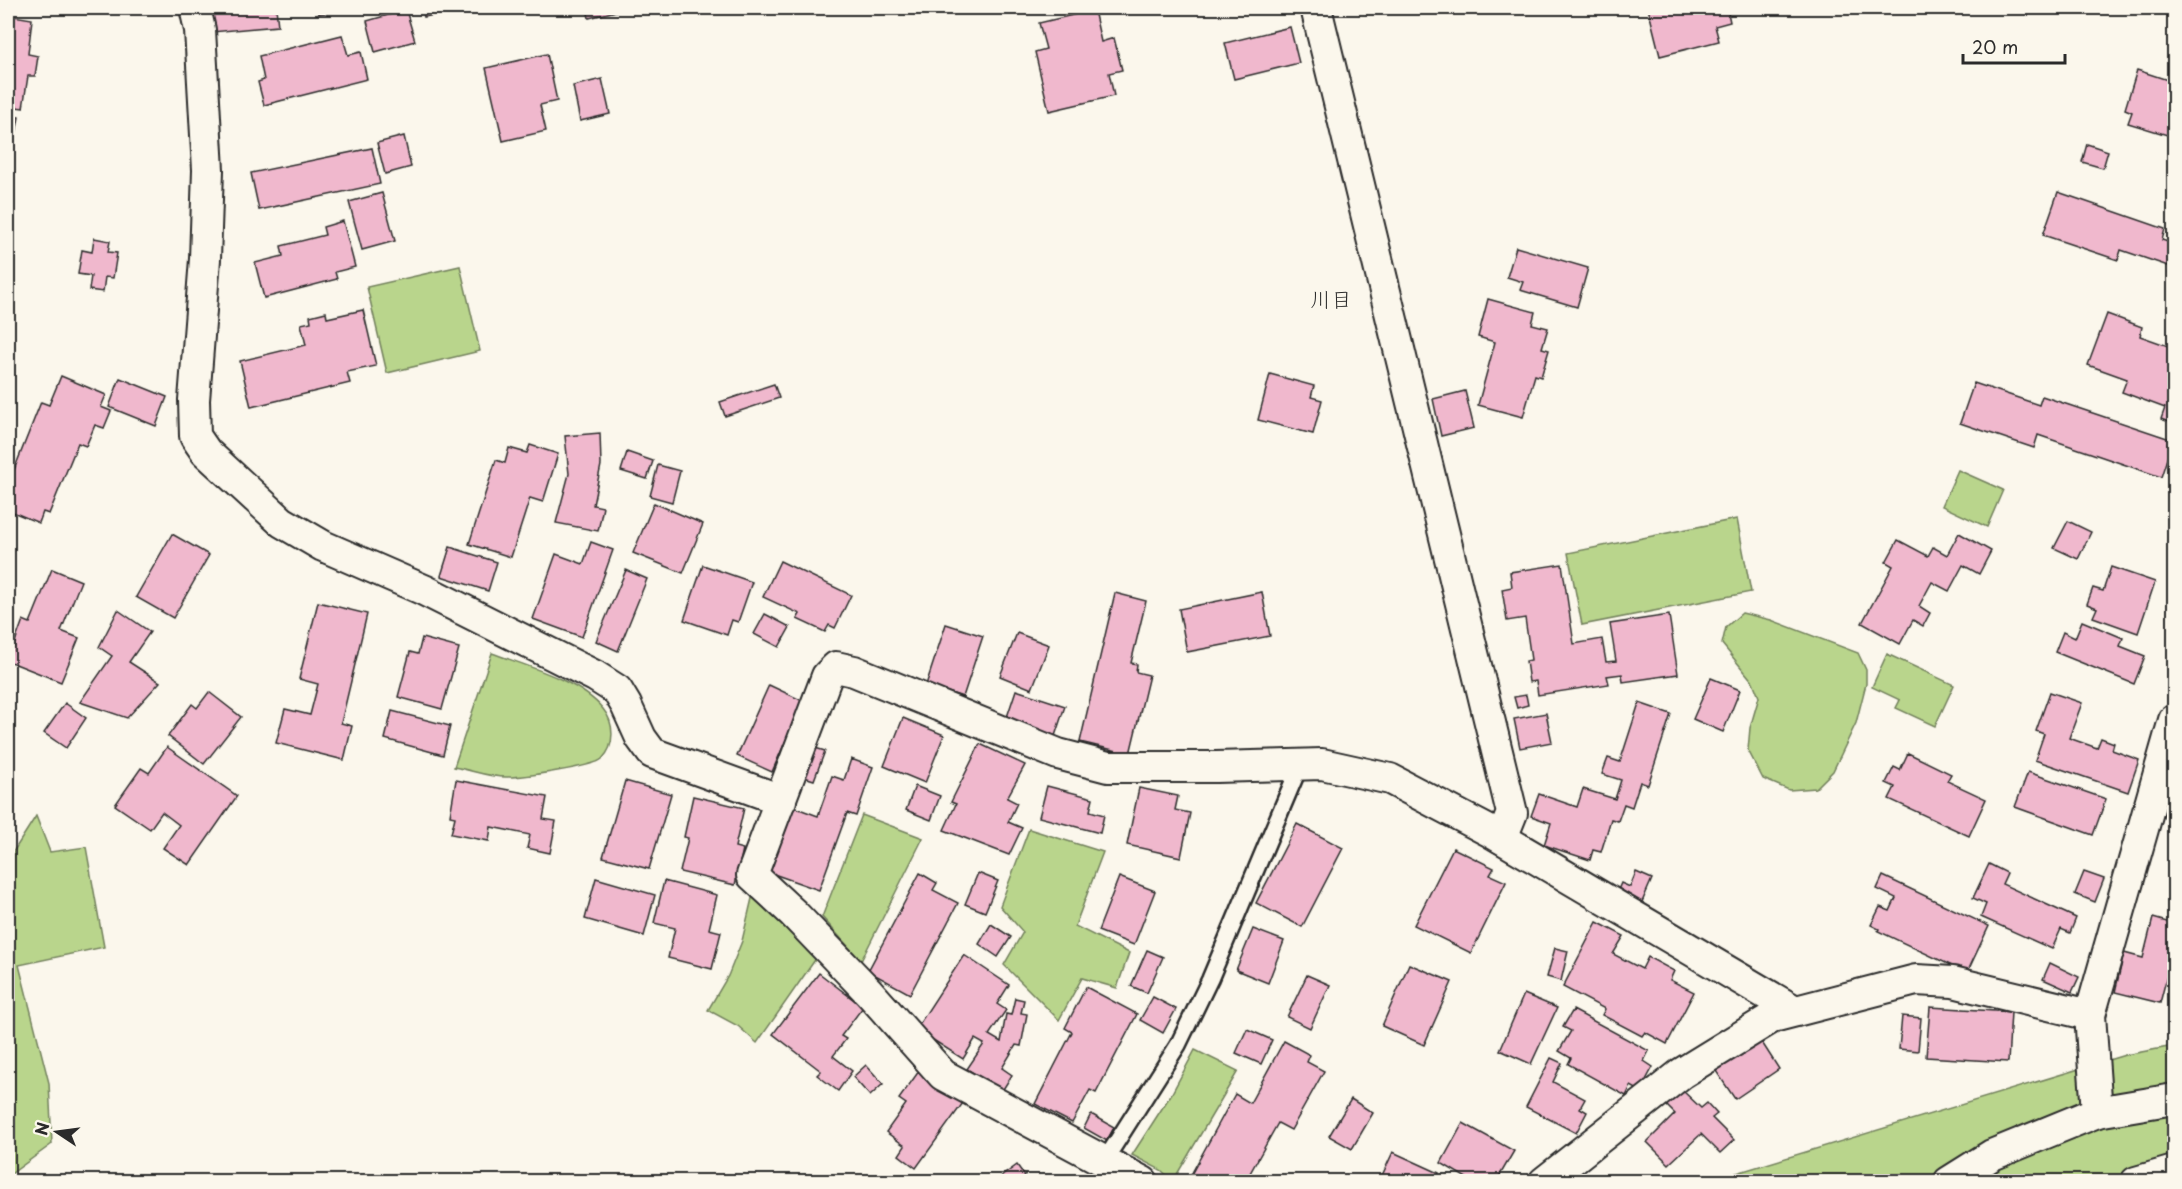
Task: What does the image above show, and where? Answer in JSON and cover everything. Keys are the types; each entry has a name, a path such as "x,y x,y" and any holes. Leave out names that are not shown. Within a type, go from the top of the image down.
{"street":[{"path":"195,8 200,30 208,170 205,259 194,400 195,436 206,452 282,522 323,546 424,590 595,676 616,690 626,705 641,738 652,753 781,800"},
{"path":"1316,8 1512,813 1502,838"},
{"path":"1143,1182 943,1074 869,992 752,875 827,676 837,667 854,671 1058,754 1108,767 1322,764 1390,779 1502,838 1796,1011"},
{"path":"2097,1112 2090,1015 2175,720"},
{"path":"1544,1182 1682,1073 1773,1017 1916,980 1953,982 2090,1015"},
{"path":"1949,1182 1992,1155 2097,1112 2175,1098"},
{"path":"2136,1182 2175,1171"}],"lane":[{"path":"1105,1160 1178,1045 1210,979 1300,765"}],"green space":[{"path":"460,266 480,351 387,373 367,287"},
{"path":"1958,470 2003,490 1987,527 1942,506"},
{"path":"1737,519 1751,592 1582,625 1568,553"},
{"path":"1742,613 1771,620 1858,653 1866,670 1866,684 1856,723 1833,771 1816,788 1789,790 1763,779 1748,750 1750,728 1759,697 1753,682 1722,644 1726,627"},
{"path":"492,653 551,675 593,699 607,714 611,727 610,747 602,759 572,768 508,777 454,767"},
{"path":"1887,654 1954,685 1935,726 1896,708 1900,700 1872,687"},
{"path":"862,815 923,838 861,961 822,917"},
{"path":"36,816 50,852 86,847 104,947 19,965 49,1083 52,1144 8,1176 8,860"},
{"path":"1029,829 1103,852 1075,926 1129,953 1117,988 1082,978 1059,1020 1004,965 1023,932 1000,906"},
{"path":"753,894 817,957 757,1043 738,1026 708,1010 728,976 742,941"},
{"path":"2174,1046 2174,1181 1707,1182 2125,1055"},
{"path":"1195,1050 1238,1071 1173,1181 1161,1170 1132,1155 1172,1093"}],"building":[{"path":"210,8 276,8 278,26 212,32"},
{"path":"318,8 356,8 319,14"},
{"path":"422,8 463,8 463,9 424,17"},
{"path":"587,8 615,8 616,11 589,18"},
{"path":"1648,8 1727,8 1730,22 1715,26 1719,41 1660,56"},
{"path":"406,10 415,41 375,52 367,21"},
{"path":"1094,10 1101,42 1114,38 1122,70 1109,73 1114,96 1049,111 1035,52 1046,49 1039,23"},
{"path":"8,15 32,19 28,54 38,56 35,76 28,76 23,108 8,106"},
{"path":"1290,27 1299,63 1234,79 1225,43"},
{"path":"342,35 348,55 361,52 367,79 264,105 258,82 264,80 259,56"},
{"path":"547,54 557,101 540,105 546,131 503,141 486,68"},
{"path":"2137,70 2174,82 2174,137 2128,123 2132,112 2125,109"},
{"path":"602,79 610,114 580,121 573,86"},
{"path":"8,115 19,117 11,161 8,161"},
{"path":"404,136 411,167 385,174 377,143"},
{"path":"2087,144 2108,151 2103,168 2082,162"},
{"path":"372,148 380,184 259,210 251,173"},
{"path":"2058,192 2165,229 2162,240 2174,244 2174,275 2169,273 2171,267 2121,250 2118,260 2043,235"},
{"path":"382,193 395,241 362,250 349,202"},
{"path":"343,221 355,267 335,272 337,279 264,298 255,263 283,256 281,246 325,235 323,227"},
{"path":"94,238 110,241 108,252 117,253 113,278 105,277 103,292 89,290 91,276 78,274 82,250 92,252"},
{"path":"1516,247 1588,268 1577,307 1520,290 1523,282 1507,277"},
{"path":"1488,299 1535,312 1532,324 1548,328 1542,348 1549,350 1541,377 1535,375 1523,417 1478,405 1495,342 1478,337"},
{"path":"363,310 376,366 347,372 350,383 251,407 240,361 306,345 301,324 311,322 310,316 326,312 327,318"},
{"path":"2107,314 2142,327 2140,336 2174,348 2174,424 2161,419 2165,408 2122,392 2127,379 2088,365"},
{"path":"1270,374 1314,386 1311,397 1322,400 1313,434 1258,420"},
{"path":"61,376 106,395 101,407 111,411 104,428 95,425 86,446 78,443 49,514 43,512 39,523 8,510 8,485 41,402 49,405"},
{"path":"120,378 167,397 156,426 109,407"},
{"path":"1974,383 2039,405 2042,396 2173,440 2161,477 2038,435 2034,448 1960,423"},
{"path":"774,384 779,398 725,416 720,402"},
{"path":"1465,391 1474,428 1441,436 1433,399"},
{"path":"600,433 601,465 593,505 603,507 598,531 556,523 569,474 565,436"},
{"path":"530,445 558,454 543,502 530,498 511,557 469,544 496,460 505,463 509,448 527,453"},
{"path":"627,452 653,461 647,479 621,471"},
{"path":"658,465 680,471 672,502 650,496"},
{"path":"654,503 703,524 683,573 633,553"},
{"path":"2068,521 2091,532 2078,559 2054,548"},
{"path":"1959,533 1991,551 1979,574 1963,565 1949,591 1932,582 1919,606 1930,613 1923,626 1913,620 1900,644 1862,623 1893,566 1886,562 1898,540 1928,556 1933,547 1947,555"},
{"path":"172,534 209,555 173,618 136,597"},
{"path":"591,542 613,550 582,637 533,619 556,554 583,564"},
{"path":"450,547 497,562 488,591 441,576"},
{"path":"780,561 851,595 835,628 829,625 825,632 797,619 800,614 763,597"},
{"path":"1562,564 1574,644 1602,639 1606,662 1616,661 1610,624 1669,615 1678,674 1623,682 1622,674 1607,676 1609,684 1538,695 1536,681 1529,682 1526,661 1531,660 1525,618 1507,621 1502,589 1512,587 1510,572"},
{"path":"703,565 752,582 738,622 732,620 727,635 684,620"},
{"path":"2111,567 2155,582 2138,633 2093,617 2097,608 2087,604 2093,588 2103,591"},
{"path":"52,569 81,581 61,631 79,638 61,682 8,661 23,620 30,623"},
{"path":"626,570 647,579 618,651 596,641"},
{"path":"1262,592 1270,636 1187,652 1179,609"},
{"path":"1115,593 1146,601 1131,663 1137,664 1136,672 1149,675 1130,754 1080,742"},
{"path":"318,602 367,614 341,723 352,726 344,760 276,743 285,709 310,715 318,684 299,679"},
{"path":"118,610 150,632 129,662 160,682 127,718 80,702 112,656 99,647"},
{"path":"765,614 790,627 779,647 754,634"},
{"path":"2082,621 2123,638 2120,646 2145,656 2134,684 2055,652 2063,632 2075,638"},
{"path":"946,624 983,636 963,697 926,685"},
{"path":"1017,633 1049,645 1032,689 1000,676"},
{"path":"422,638 459,648 442,709 398,697 410,652 418,654"},
{"path":"1711,678 1740,690 1723,732 1693,719"},
{"path":"769,685 803,701 772,772 737,756"},
{"path":"1016,690 1065,706 1055,736 1006,720"},
{"path":"209,692 241,717 204,764 168,736 192,704 197,708"},
{"path":"2050,692 2082,703 2069,738 2097,748 2101,738 2114,743 2112,750 2139,760 2128,792 2035,760 2044,734 2036,731"},
{"path":"1526,695 1528,705 1517,708 1514,697"},
{"path":"65,703 86,718 66,748 44,733"},
{"path":"1639,703 1671,714 1648,785 1640,782 1632,807 1624,804 1618,821 1611,819 1601,852 1593,850 1590,860 1544,845 1551,823 1531,816 1539,794 1577,807 1583,789 1615,799 1621,780 1602,774 1608,758 1620,762"},
{"path":"392,711 450,726 443,755 385,739"},
{"path":"1546,713 1552,742 1520,748 1514,719"},
{"path":"903,718 944,735 925,783 884,766"},
{"path":"980,744 1025,765 1007,798 1017,803 1008,822 1022,828 1009,855 944,830 956,804 951,802"},
{"path":"167,747 237,796 189,865 163,848 179,825 162,812 150,829 115,805 141,768 149,773"},
{"path":"812,747 825,751 814,780 801,776"},
{"path":"1908,753 1951,774 1947,781 1986,799 1969,836 1889,799 1895,787 1886,783 1894,767 1900,770"},
{"path":"851,759 873,767 856,816 847,813 819,890 768,872 791,806 818,816 832,776 844,780"},
{"path":"2028,772 2106,799 2093,835 2015,807"},
{"path":"456,780 547,797 543,819 556,821 550,853 527,848 530,835 491,827 489,841 451,834 455,817 450,816"},
{"path":"625,781 671,794 649,869 603,857"},
{"path":"915,786 940,796 931,820 906,810"},
{"path":"1047,786 1093,798 1090,811 1104,815 1100,833 1039,817"},
{"path":"1139,788 1178,796 1175,810 1190,813 1181,857 1127,845"},
{"path":"693,796 744,808 735,847 743,849 735,885 680,872 688,838 684,837"},
{"path":"1297,824 1343,848 1302,927 1256,903"},
{"path":"1453,848 1494,868 1490,875 1506,882 1471,953 1414,925"},
{"path":"1989,864 2007,873 2002,884 2076,918 2070,933 2061,929 2052,949 1981,917 1986,904 1973,898"},
{"path":"1636,872 1652,879 1642,902 1617,892 1621,883 1630,887"},
{"path":"2084,872 2104,879 2095,902 2075,894"},
{"path":"920,873 937,883 933,890 958,903 910,994 868,971"},
{"path":"978,873 998,881 985,912 965,904"},
{"path":"1883,876 1989,926 1967,973 1878,931 1879,929 1871,925 1880,907 1890,911 1896,898 1877,889"},
{"path":"1119,877 1155,891 1134,945 1098,931"},
{"path":"596,878 655,895 644,936 585,919"},
{"path":"664,881 717,895 709,929 721,932 712,969 668,958 675,928 654,923"},
{"path":"2153,918 2174,924 2174,974 2168,972 2160,1003 2115,992 2124,953 2143,958"},
{"path":"1597,922 1624,936 1613,954 1642,969 1648,957 1674,971 1670,980 1694,992 1667,1044 1645,1032 1642,1036 1602,1015 1605,1009 1563,987"},
{"path":"991,924 1011,937 998,957 979,944"},
{"path":"1253,929 1284,941 1268,983 1236,970"},
{"path":"1555,948 1568,951 1561,981 1547,977"},
{"path":"1147,950 1163,957 1147,993 1131,986"},
{"path":"964,955 1009,985 997,1004 1006,1010 989,1035 1001,1042 1006,1014 1011,1015 1015,998 1024,1000 1021,1013 1027,1014 1021,1046 1016,1045 1002,1068 1012,1075 1002,1091 967,1069 984,1044 975,1039 963,1059 916,1029"},
{"path":"2050,963 2079,977 2072,992 2043,979"},
{"path":"1409,964 1452,982 1424,1045 1382,1026"},
{"path":"819,973 863,1007 841,1036 846,1039 833,1056 852,1071 838,1091 817,1075 821,1071 773,1034"},
{"path":"1307,975 1330,985 1310,1028 1287,1017"},
{"path":"1086,987 1137,1014 1096,1093 1090,1090 1072,1123 1035,1104 1072,1032 1065,1028"},
{"path":"1524,994 1557,1008 1531,1064 1500,1050"},
{"path":"1153,997 1176,1009 1163,1033 1140,1020"},
{"path":"1930,1007 2011,1012 2008,1062 1926,1057"},
{"path":"1573,1010 1649,1051 1644,1061 1653,1067 1640,1091 1631,1086 1626,1096 1568,1064 1571,1058 1559,1051 1571,1031 1563,1027"},
{"path":"1902,1016 1921,1018 1918,1051 1899,1049"},
{"path":"1247,1029 1272,1040 1261,1064 1236,1053"},
{"path":"1284,1041 1310,1055 1307,1062 1324,1071 1291,1130 1278,1123 1245,1182 1187,1182 1235,1094 1250,1103"},
{"path":"1761,1041 1779,1069 1735,1099 1716,1071"},
{"path":"1551,1058 1562,1063 1553,1082 1585,1099 1580,1108 1587,1112 1576,1133 1526,1107"},
{"path":"866,1065 883,1084 870,1096 853,1077"},
{"path":"919,1071 963,1103 916,1168 899,1155 905,1146 886,1132 906,1104 899,1099"},
{"path":"1682,1090 1701,1108 1707,1103 1717,1114 1712,1118 1734,1140 1720,1153 1701,1134 1669,1164 1647,1142 1675,1114 1666,1105"},
{"path":"1351,1099 1373,1113 1352,1149 1329,1136"},
{"path":"1091,1114 1114,1127 1107,1141 1084,1128"},
{"path":"1463,1123 1514,1151 1496,1182 1473,1182 1441,1163"},
{"path":"1393,1152 1439,1173 1436,1182 1379,1182"},
{"path":"1017,1165 1029,1182 994,1182"},
{"path":"1078,1175 1083,1182 1070,1182"}],"district":[{"name":"川目","path":"1331,300"}]}
